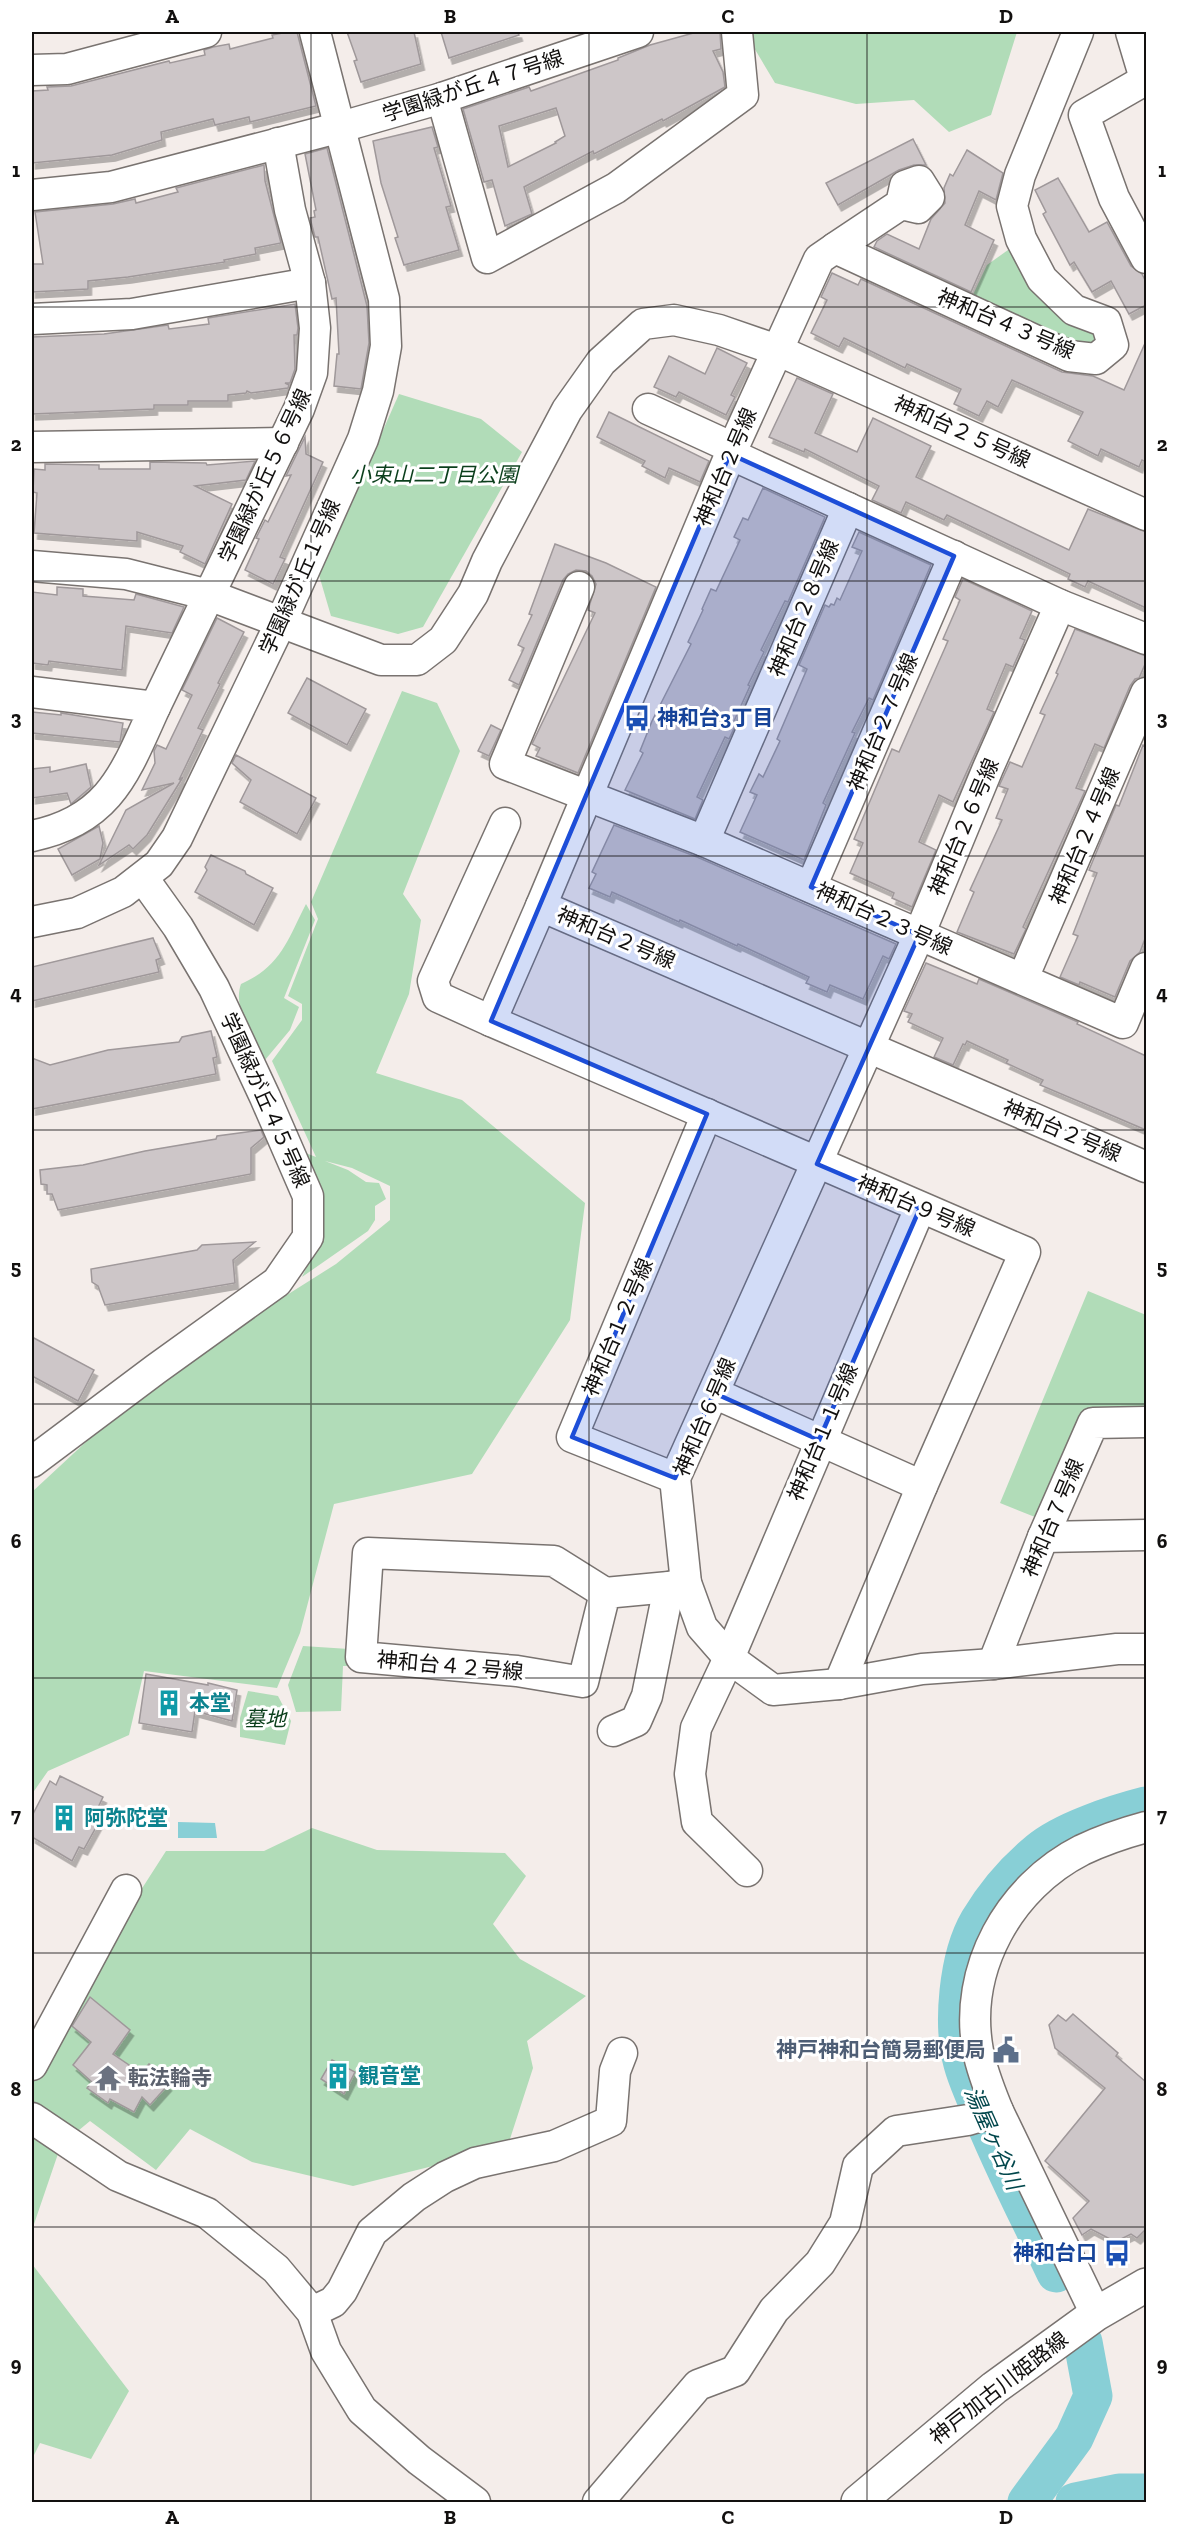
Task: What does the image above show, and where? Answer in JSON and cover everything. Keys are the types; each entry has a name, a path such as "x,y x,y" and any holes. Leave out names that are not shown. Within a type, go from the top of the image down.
{"main road":[{"name":"神戸加古川姫路線","path":"858,2502 994,2388 1096,2314 1146,2285"}],"street":[{"path":"32,70 67,69 206,32"},
{"name":"学園緑が丘１号線","path":"32,922 77,913 123,892 159,864 177,838 281,622 363,439 378,391 386,346 384,299 315,32"},
{"name":"学園緑が丘４７号線","path":"32,195 111,187 341,127 442,98 638,32"},
{"path":"442,98 487,258 616,188 743,95 737,32"},
{"name":"神和台４３号線","path":"836,248 1069,356 1096,359 1113,345 1106,322 1074,310 1042,279 1021,239 1012,206 1020,175 1078,32"},
{"path":"1131,32 1146,81 1084,115 1114,198 1146,258"},
{"name":"学園緑が丘５６号線","path":"32,836 64,827 100,806 130,763 283,442 312,373 315,328 310,283 290,210 278,143"},
{"path":"777,350 819,259 901,204"},
{"path":"32,319 132,314 310,283"},
{"name":"神和台２５号線","path":"32,566 126,574 209,595 381,660 417,660 443,640 473,594 487,561 567,410 601,362 643,324 674,320 719,330 777,350 1146,515"},
{"name":"神和台２号線","path":"777,350 732,451 541,906 1146,1167"},
{"path":"648,409 848,508 1060,605 1146,639"},
{"path":"32,447 283,442"},
{"name":"神和台２８号線","path":"704,841 848,508"},
{"name":"神和台２７号線","path":"812,887 954,556"},
{"name":"神和台２３号線","path":"579,587 505,764 704,841 1123,1023 1146,968"},
{"name":"神和台２６号線","path":"869,1048 1060,605"},
{"path":"32,692 155,707"},
{"name":"神和台２４号線","path":"1023,978 1146,693"},
{"name":"神和台９号線","path":"505,823 433,981 438,997 817,1164 1024,1252 839,1684"},
{"name":"学園緑が丘４５号線","path":"32,1462 156,1368 277,1282 308,1237 308,1196 260,1086 214,988 178,927 143,878"},
{"path":"491,1021 541,906"},
{"name":"神和台６号線","path":"869,1048 675,1478 678,1585 702,1627 729,1658 773,1690 839,1684 922,1669 993,1664 1117,1649 1146,1649"},
{"name":"神和台１２号線","path":"675,1478 572,1437 706,1114"},
{"name":"神和台１１号線","path":"747,1871 697,1822 690,1774 696,1728 729,1658 819,1440 920,1208"},
{"path":"714,1393 922,1486"},
{"name":"神和台７号線","path":"993,1664 1043,1537 1093,1423 1146,1422"},
{"path":"1043,1537 1146,1535"},
{"name":"神和台４２号線","path":"368,1553 554,1561 605,1593 583,1682 517,1671 361,1657 368,1553"},
{"path":"605,1593 678,1585 647,1696 636,1721 613,1731"},
{"path":"1096,2314 998,2111 980,2059 976,2016 978,1984 994,1939 1019,1899 1055,1866 1083,1850 1112,1837 1146,1827"},
{"path":"32,2065 126,1890"},
{"path":"312,2312 333,2302 342,2291 372,2232 414,2197 445,2177 476,2163 554,2146 612,2121 615,2071 622,2053"},
{"path":"598,2502 698,2385 735,2371 774,2310 820,2263 845,2223 858,2166 896,2131 968,2120 998,2111"},
{"path":"32,2118 118,2176 207,2213 276,2269 312,2312 326,2351 362,2410 420,2460 475,2502"}],"highlighted area":[{"path":"730,454 954,556 811,887 919,935 817,1164 920,1208 819,1440 714,1393 675,1478 572,1437 707,1114 491,1021"}],"green space":[{"path":"747,32 1017,32 991,115 949,132 914,100 856,104 775,83 747,36"},
{"path":"1015,245 1100,331 1101,340 1086,350 971,299 987,265"},
{"name":"小束山二丁目公園","path":"399,394 481,419 522,452 423,627 398,634 331,616 319,575"},
{"path":"402,691 437,703 460,751 403,894 421,920 409,994 376,1073 462,1100 585,1203 570,1320 472,1474 334,1504 300,1633 277,1688 144,1671 129,1735 48,1771 32,1794 32,1492 130,1401 198,1351 336,1264 390,1220 390,1186 352,1168 325,1161 348,1170 366,1182 379,1183 386,1199 375,1206 375,1220 368,1231 302,1277 316,1248 303,1152 316,1157 272,1061 302,1020 302,1004 288,996 318,919 311,902"},
{"path":"306,904 315,920 284,998 299,1007 290,1030 265,1060 242,1013 239,1003 241,984 274,961 288,941"},
{"path":"1088,1291 1146,1315 1146,1407 1090,1408 1040,1519 1000,1503"},
{"path":"303,1646 349,1649 349,1666 343,1666 341,1711 296,1712 288,1685"},
{"name":"墓地","path":"248,1691 278,1696 291,1721 285,1745 240,1737 240,1718"},
{"path":"312,1828 377,1850 505,1853 526,1876 493,1924 520,1959 586,1996 527,2041 533,2068 509,2142 473,2156 353,2186 252,2162 190,2129 156,2170 90,2121 61,2145 32,2230 32,2060 166,1851 264,1851"},
{"path":"32,2264 129,2391 91,2459 40,2443 32,2459"}],"water":[{"path":"178,1822 215,1823 217,1838 178,1838"}],"building":[{"path":"288,32 297,32 316,106 250,122 249,117 215,125 213,119 161,132 162,140 112,155 32,163 32,91 48,90 47,87 71,86 169,61 170,63 205,55 204,50 213,47 229,44 230,49"},
{"path":"347,32 414,32 421,64 361,82 354,61 357,60"},
{"path":"441,32 518,32 519,35 449,58"},
{"path":"697,32 720,32 721,49 713,51 723,72 725,87 663,121 662,119 594,154 593,151 524,187 532,214 505,226 492,180 484,182 463,109 529,87 531,91 618,60 618,58 650,45","holes":["556,108 565,136 556,143 508,167 499,126"]},
{"path":"432,127 438,147 434,148 451,206 446,207 459,250 404,265 381,183 373,141"},
{"path":"913,139 926,165 914,165 899,170 838,205 826,183"},
{"path":"327,148 367,306 369,343 361,389 334,386 337,354 339,354 336,298 332,299 318,237 315,237 310,218 315,217 314,211 316,210 305,154"},
{"path":"967,150 1003,173 996,200 979,191 965,225 994,240 971,292 874,247 877,241 887,234 919,249 931,219 945,203 944,188 950,174 953,176"},
{"path":"264,165 265,181 281,243 255,248 256,254 224,260 225,262 88,281 88,289 32,292 32,264 43,264 35,212 113,204 135,199 136,203 178,192 176,188"},
{"path":"1058,178 1089,232 1107,222 1131,266 1142,274 1146,282 1146,305 1129,314 1111,281 1092,292 1074,262 1070,265 1043,214 1046,212 1035,190"},
{"path":"832,273 858,285 861,279 1062,372 1093,376 1124,390 1146,341 1146,462 1142,460 1139,467 1101,449 1098,456 1068,441 1083,412 1012,380 998,407 987,401 979,416 954,404 961,389 907,364 905,368 844,338 839,347 811,333 827,300 821,297"},
{"path":"295,304 298,328 297,335 294,335 295,369 290,383 285,383 289,385 288,388 228,395 228,401 188,401 188,405 154,405 154,409 32,414 32,337 104,334 168,325 169,329 209,324 208,318"},
{"path":"717,348 747,363 731,395 735,397 726,415 679,392 676,397 654,387 669,356 705,374"},
{"path":"797,378 833,394 815,433 857,452 873,418 931,446 916,477 1069,550 1088,509 1146,532 1146,608 1088,581 1085,587 1068,579 1070,574 947,515 944,520 906,502 901,513 872,500 879,486 805,449 804,452 769,437"},
{"path":"609,412 709,461 700,482 669,468 665,478 642,466 645,461 597,437"},
{"path":"305,437 306,454 323,462 280,557 285,559 273,584 245,570 259,539 256,538 265,520 268,522 291,475 286,476"},
{"path":"255,461 246,480 195,486 232,504 205,564 180,552 183,546 137,532 137,541 34,533 37,493 33,492 34,469 45,470 45,464 99,465 99,469 150,469 150,462 206,463 207,465"},
{"path":"763,488 825,517 788,602 785,601 761,650 764,652 734,721 737,722 729,739 725,737 697,797 703,800 695,819 625,790 643,753 640,751 652,721 691,644 688,642 711,589 716,591 740,540 734,537 743,518 748,520"},
{"path":"859,532 931,565 873,700 869,698 852,732 855,733 823,803 826,805 804,860 740,832 757,795 750,792 759,774 763,777 780,741 777,739 807,669 799,665 825,605 829,607 831,604 834,605 837,598 840,600 862,551 852,547"},
{"path":"555,544 606,563 656,587 578,773 536,756 540,748 532,744 595,613 588,610 596,584 586,571 576,570 563,580 519,685 509,680 524,648 518,645 532,615 529,614"},
{"path":"963,579 1032,611 1020,638 1025,640 1013,667 1006,664 987,709 994,712 953,802 939,795 919,842 936,850 912,907 892,898 894,893 850,873 863,843 854,839 892,749 899,752 948,641 943,639 960,600 955,597"},
{"path":"57,587 83,589 83,596 134,600 136,594 184,607 172,633 126,626 122,670 49,661 48,665 32,663 32,592 57,595"},
{"path":"217,618 244,632 198,728 203,730 179,780 183,777 147,835 133,849 129,845 99,865 126,810 174,783 142,790 155,763 154,751 157,745 166,749 192,695 182,690"},
{"path":"1075,629 1146,656 1146,662 1139,678 1135,679 1130,686 1104,748 1095,744 1076,788 1085,791 1023,927 1026,929 1014,954 957,932 974,892 970,890 1002,820 996,818 1008,789 999,786 1010,762 1022,767 1045,715 1040,713"},
{"path":"307,678 366,709 347,745 288,713"},
{"path":"32,712 61,715 61,713 123,723 120,742 32,733"},
{"path":"491,725 501,730 489,756 478,751"},
{"path":"1146,741 1146,936 1140,952 1130,961 1115,997 1080,982 1079,985 1060,977 1078,936 1073,934 1097,873 1089,870"},
{"path":"236,755 316,798 297,834 240,802 251,780 232,763"},
{"path":"86,764 91,787 71,804 67,793 32,798 32,769 50,767 50,772"},
{"path":"614,825 697,857 896,944 889,959 883,956 863,999 830,985 827,992 806,983 809,977 738,944 737,946 612,892 610,897 589,888 596,874 592,872"},
{"path":"99,826 103,843 100,859 72,875 58,849"},
{"path":"211,855 245,871 246,874 273,888 254,925 195,892 207,870 205,867"},
{"path":"153,938 161,958 156,960 159,972 32,1001 32,967"},
{"path":"926,963 977,984 979,979 1078,1022 1077,1024 1146,1056 1146,1130 1040,1085 1043,1080 1006,1063 1008,1060 967,1041 965,1045 963,1044 953,1065 934,1057 943,1038 908,1022 912,1014 904,1011"},
{"path":"211,1031 217,1057 213,1058 216,1074 32,1109 32,1058 50,1065 108,1050 179,1042 182,1037"},
{"path":"261,1130 264,1137 251,1148 251,1174 58,1210 52,1194 47,1194 47,1185 41,1184 40,1170 83,1165 145,1151 216,1139 217,1136"},
{"path":"255,1242 233,1260 235,1283 105,1305 98,1286 92,1282 91,1269 197,1250 202,1245"},
{"path":"32,1337 94,1370 78,1401 32,1376"},
{"name":"本堂","path":"146,1674 208,1685 208,1683 237,1690 232,1721 195,1711 192,1732 139,1723"},
{"name":"阿弥陀堂","path":"60,1776 103,1797 94,1816 100,1820 84,1849 79,1847 72,1861 32,1837 32,1816 50,1781 56,1785"},
{"path":"90,1997 130,2030 113,2054 141,2073 149,2064 167,2074 163,2082 168,2085 150,2105 142,2097 134,2112 110,2099 108,2103 87,2088 92,2082 73,2065 91,2042 72,2026"},
{"path":"1073,2014 1118,2053 1116,2056 1146,2082 1146,2229 1137,2238 1131,2234 1121,2239 1110,2239 1091,2229 1082,2235 1073,2218 1089,2201 1045,2161 1105,2088 1055,2048 1049,2025 1058,2015 1066,2021"},
{"name":"観音堂","path":"332,2060 355,2072 344,2094 321,2079"}],"waterway":[{"name":"湯屋ヶ谷川","path":"1056,2273 997,2149 965,2070 958,2030 962,1972 966,1953 979,1921 1005,1884 1029,1859 1048,1844 1075,1830 1146,1806"},
{"name":"湯屋ヶ谷川","path":"1027,2502 1074,2438 1093,2396 1083,2342"},
{"path":"1075,2502 1119,2493 1146,2493"}],"place":[{"name":"神和台3丁目","path":"637,718"},
{"name":"本堂","path":"169,1703"},
{"name":"阿弥陀堂","path":"64,1818"},
{"name":"神戸神和台簡易郵便局","path":"1006,2050"},
{"name":"観音堂","path":"338,2076"},
{"name":"転法輪寺","path":"108,2078"},
{"name":"神和台口","path":"1117,2253"}]}
